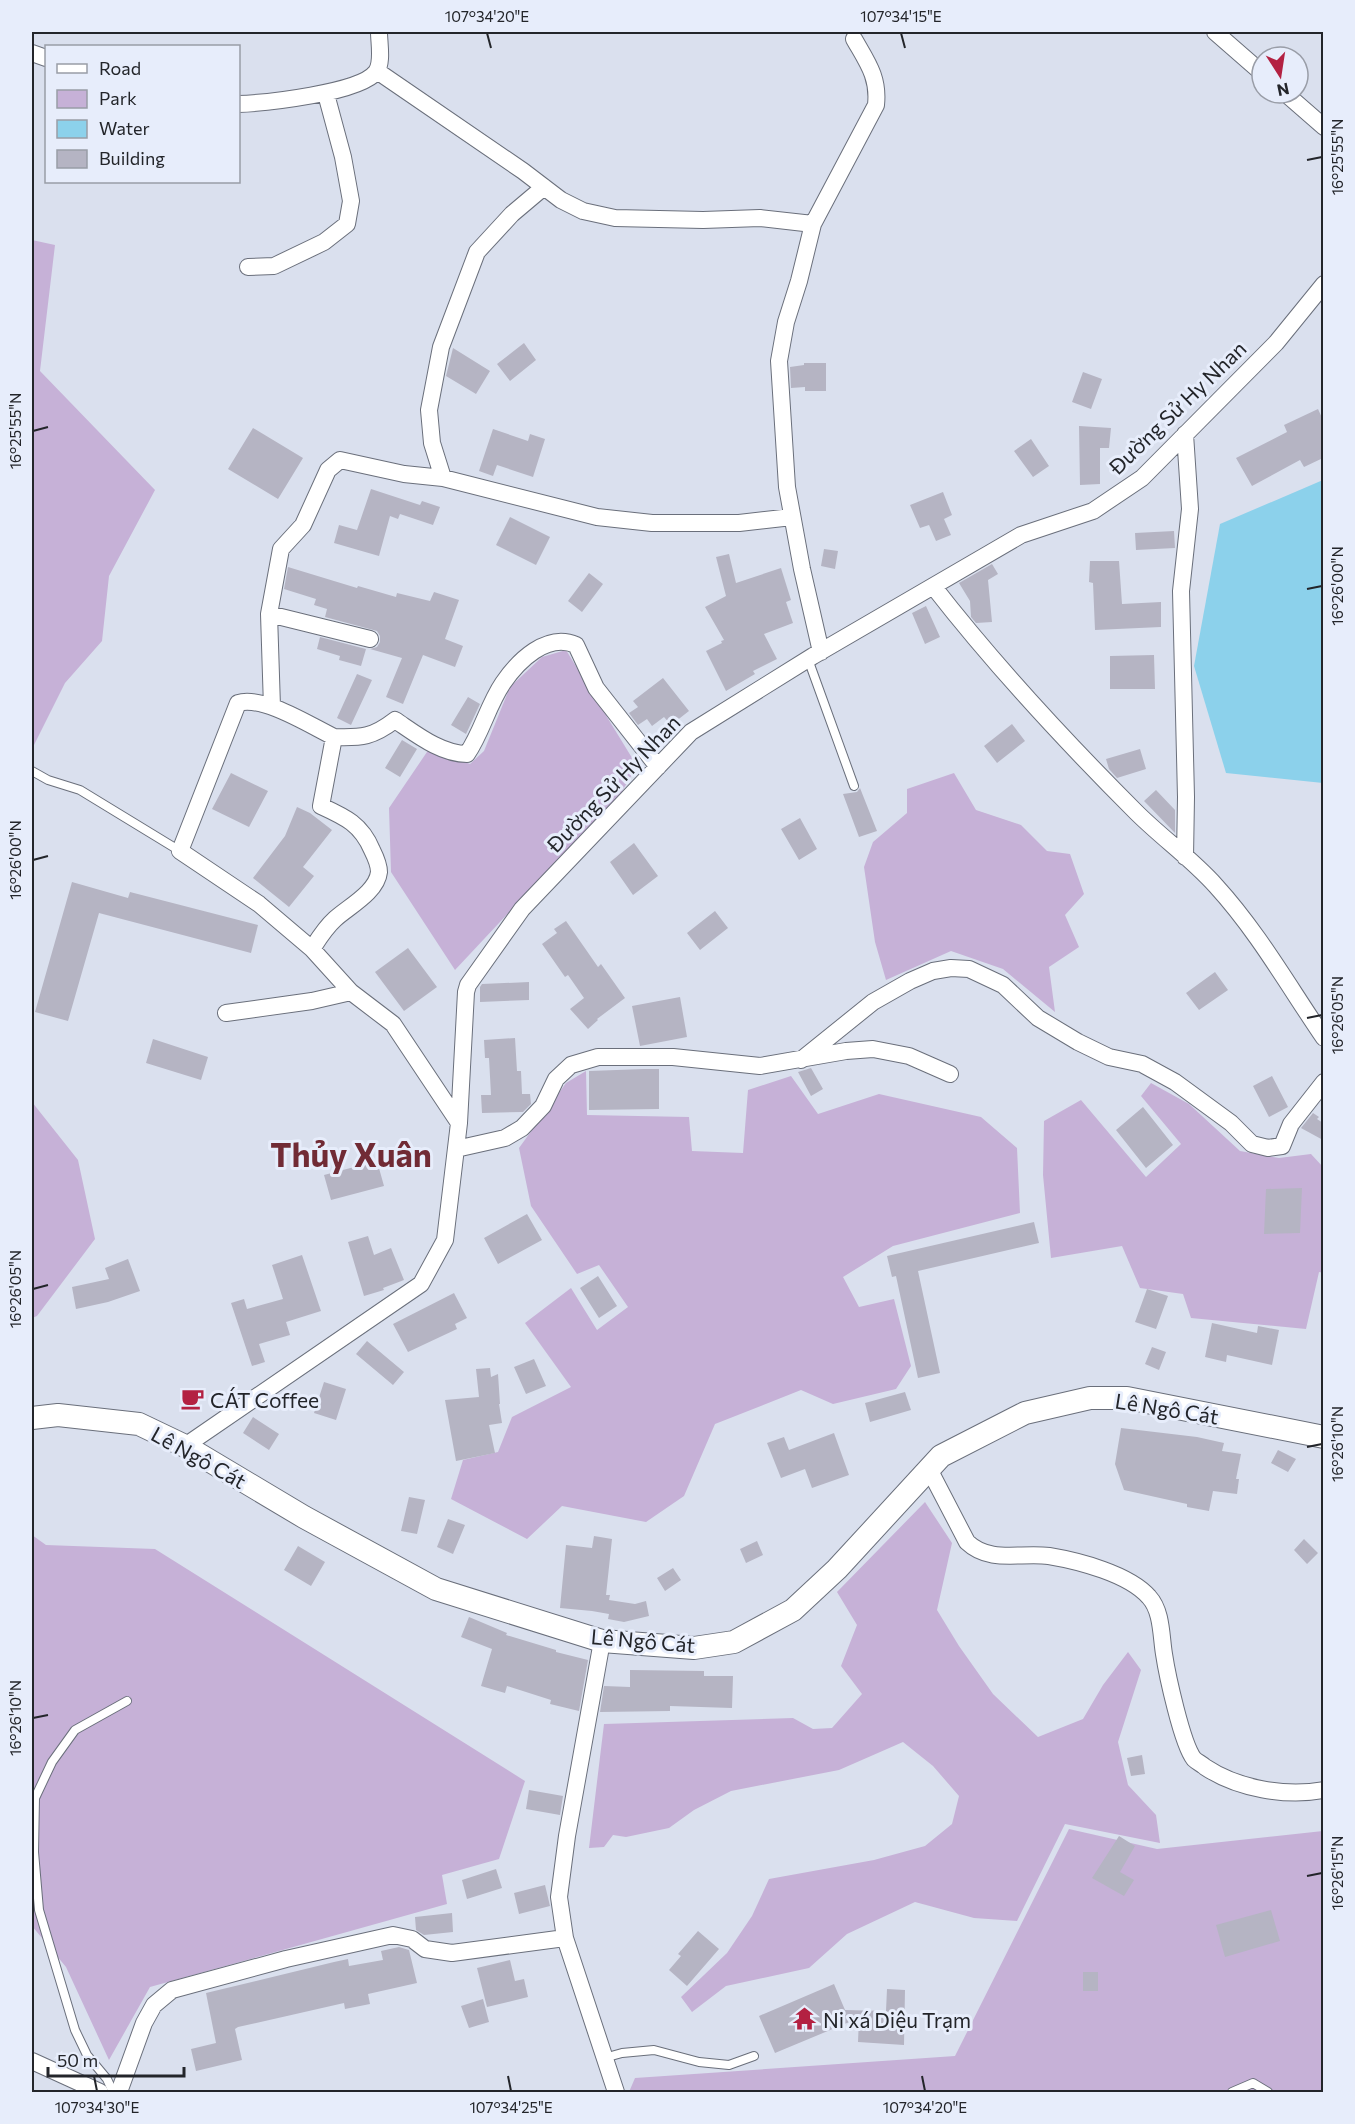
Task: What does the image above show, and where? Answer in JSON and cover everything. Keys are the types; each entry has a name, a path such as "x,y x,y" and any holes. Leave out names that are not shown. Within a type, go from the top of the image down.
{"street":[{"path":"240,104 326,94 370,78 377,71 380,62 380,32"},
{"path":"1215,32 1250,63"},
{"path":"814,656 802,569 787,487 779,361 786,321 813,224 876,105 878,91 874,75 853,35"},
{"path":"377,71 561,200 584,211 615,218 703,220 760,218 813,224"},
{"path":"248,267 274,266 324,242 346,224 351,201 343,157 326,94"},
{"path":"1298,105 1323,127"},
{"path":"443,478 432,444 429,410 441,347 477,252 512,214 544,187"},
{"name":"Đường Sử Hy Nhan","path":"185,1446 421,1284 445,1240 459,1122 468,985 522,909 691,732 814,656 1021,535 1093,511 1142,478 1276,343 1323,284"},
{"path":"1185,434 1190,508 1181,591 1186,798 1185,857"},
{"path":"272,707 269,614 281,549 303,525 328,470 340,460 404,474 443,478 597,517 641,522 739,523 792,517"},
{"path":"933,586 980,646 1067,744 1140,816 1216,885 1246,923 1323,1038"},
{"path":"269,614 370,639"},
{"path":"459,1122 393,1024 351,992 312,949 259,904 180,851 238,703 246,700 272,707 334,737 362,738 380,731 395,720 421,739 457,754 467,754 503,683 527,656 553,642 568,641 576,645 596,688 658,767"},
{"path":"312,949 333,920 368,891 379,871 367,838 358,826 321,806 334,737"},
{"path":"801,1060 873,1002 910,981 933,971 951,968 969,969 1003,985 1038,1018 1078,1042 1109,1057 1142,1065 1175,1082 1231,1123 1252,1144 1268,1148 1282,1146 1291,1124 1323,1082"},
{"path":"226,1013 312,1001 351,992"},
{"path":"456,1149 505,1138 522,1128 543,1106 556,1079 571,1065 598,1057 673,1057 760,1066 846,1051 873,1049 909,1056 950,1074"},
{"name":"Lê Ngô Cát","path":"32,1418 58,1415 139,1424 185,1446 304,1517 436,1589 602,1641 694,1648 734,1642 793,1610 837,1569 941,1456 1025,1413 1090,1398 1126,1398 1323,1437"},
{"path":"929,1469 967,1542 975,1550 988,1554 1048,1556 1113,1572 1148,1595 1155,1605 1164,1657 1183,1733 1194,1759 1217,1774 1256,1788 1306,1793 1323,1790"},
{"path":"602,1641 567,1836 559,1897 565,1938 616,2092"},
{"path":"119,2092 144,2023 154,2006 172,1990 286,1959 393,1935 412,1939 425,1949 452,1953 565,1938"},
{"path":"32,2061 100,2092"}],"lane":[{"path":"814,656 854,786"},
{"path":"32,771 48,780 80,790 180,851"},
{"path":"113,2092 107,2079 87,2055 75,2030 39,1910 34,1852 35,1798 52,1762 75,1730 127,1701"},
{"path":"604,2058 622,2053 654,2050 699,2062 729,2065 754,2056"},
{"path":"1232,2092 1253,2082 1268,2092"}],"green space":[{"path":"32,240 55,245 40,371 155,490 109,576 102,641 65,683 32,749"},
{"path":"566,650 637,766 621,793 455,970 391,872 389,808 429,749 470,764 484,751 510,687 542,657"},
{"path":"954,773 976,810 1021,825 1047,851 1070,854 1084,894 1065,915 1079,947 1049,967 1055,1012 1003,969 951,951 886,980 875,942 864,867 873,842 907,813 907,789"},
{"path":"586,1071 587,1115 689,1117 692,1151 743,1153 748,1090 791,1076 818,1114 879,1094 981,1117 1017,1148 1020,1213 893,1246 843,1277 859,1307 894,1299 911,1366 896,1389 833,1404 801,1390 715,1424 684,1496 646,1522 562,1506 527,1539 451,1499 463,1460 498,1452 512,1417 571,1387 525,1323 571,1288 597,1330 628,1307 599,1265 577,1274 531,1206 519,1148 566,1083"},
{"path":"1151,1083 1189,1104 1240,1151 1279,1158 1311,1154 1323,1167 1324,1273 1319,1272 1306,1329 1191,1318 1183,1294 1140,1288 1122,1246 1051,1258 1043,1175 1044,1121 1081,1100 1146,1177 1181,1144 1141,1096"},
{"path":"32,1102 78,1160 95,1239 37,1316 32,1318"},
{"path":"925,1502 952,1543 937,1610 993,1694 1038,1737 1083,1719 1103,1685 1128,1652 1141,1670 1118,1742 1128,1785 1156,1815 1160,1843 1065,1824 1017,1921 974,1918 915,1902 847,1934 809,1968 726,1986 692,2012 681,1997 727,1953 752,1916 769,1879 874,1860 925,1846 952,1824 959,1796 933,1766 903,1742 839,1770 731,1791 694,1810 669,1828 626,1837 613,1835 604,1847 589,1848 604,1724 793,1718 813,1729 832,1728 862,1694 841,1666 857,1625 837,1592"},
{"path":"32,1535 46,1545 155,1549 525,1781 499,1859 442,1875 447,1904 150,1987 109,2060 66,1967 32,1926"},
{"path":"1069,1829 1157,1849 1323,1831 1323,2092 629,2092 635,2078 955,2056"}],"water":[{"path":"1323,480 1323,783 1226,773 1194,666 1220,524"}],"building":[{"path":"524,343 536,360 510,381 497,364"},
{"path":"453,348 490,371 476,394 446,376"},
{"path":"804,363 826,363 826,391 805,391 805,387 791,388 790,367 804,365"},
{"path":"1083,372 1102,379 1091,409 1072,402"},
{"path":"1318,409 1323,420 1323,458 1304,467 1300,460 1252,486 1236,458 1287,432 1284,425"},
{"path":"1079,426 1111,428 1109,448 1100,448 1100,484 1080,485"},
{"path":"253,428 303,458 278,499 228,469"},
{"path":"493,429 528,441 530,434 545,439 533,477 497,465 493,476 479,471"},
{"path":"1031,439 1049,466 1033,477 1014,451"},
{"path":"371,489 420,505 422,501 440,507 433,525 400,514 398,519 390,516 379,556 334,543 339,525 357,530"},
{"path":"943,492 952,515 944,519 951,535 936,541 929,525 920,528 910,505"},
{"path":"510,517 550,537 536,565 496,545"},
{"path":"1174,531 1175,548 1136,550 1135,533"},
{"path":"824,549 838,551 835,569 821,566"},
{"path":"729,554 736,583 781,568 791,600 786,602 793,623 764,634 777,659 753,671 755,674 726,691 706,651 724,640 705,607 726,596 716,557"},
{"path":"1090,561 1119,561 1122,604 1161,602 1161,627 1095,630 1093,583 1089,582"},
{"path":"992,564 998,574 988,580 992,622 976,623 971,617 970,601 959,583"},
{"path":"288,567 396,597 397,593 430,601 434,592 459,600 445,639 463,646 455,667 423,655 403,704 386,697 402,658 370,649 377,647 380,642 377,631 325,617 327,609 314,605 316,599 284,589"},
{"path":"589,573 603,584 582,612 568,601"},
{"path":"926,606 940,637 925,644 912,613"},
{"path":"320,637 366,649 361,666 339,660 340,656 317,649"},
{"path":"1154,655 1155,689 1110,689 1110,656"},
{"path":"357,674 372,680 351,725 337,718"},
{"path":"663,678 689,711 671,725 664,717 652,726 647,719 638,725 629,713 638,707 633,701"},
{"path":"468,697 480,704 466,734 451,725"},
{"path":"1012,724 1025,741 997,763 984,746"},
{"path":"402,740 417,749 400,777 385,768"},
{"path":"1140,749 1146,769 1117,778 1109,769 1106,759"},
{"path":"231,773 268,791 249,827 212,809"},
{"path":"860,788 877,831 859,837 843,794 857,792"},
{"path":"1156,790 1175,810 1175,833 1144,801"},
{"path":"297,807 310,813 332,830 303,867 314,876 289,907 253,878 285,836"},
{"path":"800,818 817,849 799,860 781,829"},
{"path":"634,843 658,876 633,895 610,862"},
{"path":"72,882 128,898 130,892 258,925 251,953 99,913 68,1021 35,1012"},
{"path":"715,911 728,928 700,950 687,933"},
{"path":"566,921 598,967 601,964 625,998 597,1019 588,1029 570,1009 584,998 568,975 565,977 542,944 557,933 554,929"},
{"path":"408,948 437,987 404,1011 375,972"},
{"path":"1215,972 1228,990 1199,1010 1186,993"},
{"path":"529,982 529,1000 480,1002 482,984"},
{"path":"680,997 687,1037 640,1046 632,1006"},
{"path":"515,1038 517,1071 521,1071 522,1094 530,1094 531,1104 523,1112 482,1113 481,1095 491,1095 489,1058 485,1058 484,1040"},
{"path":"153,1039 208,1057 201,1080 146,1063"},
{"path":"811,1068 823,1089 811,1096 798,1072"},
{"path":"659,1069 659,1109 589,1110 589,1071"},
{"path":"1272,1076 1288,1107 1269,1117 1253,1086"},
{"path":"1143,1107 1173,1145 1146,1168 1116,1130"},
{"path":"1313,1113 1323,1123 1323,1140 1301,1128"},
{"path":"377,1161 384,1186 331,1200 324,1175"},
{"path":"1302,1188 1300,1233 1264,1234 1266,1189"},
{"path":"527,1214 542,1240 498,1264 484,1238"},
{"path":"1034,1222 1039,1243 918,1271 940,1373 918,1378 896,1276 892,1277 887,1256"},
{"path":"368,1236 374,1255 391,1248 404,1280 383,1288 384,1290 364,1296 348,1242"},
{"path":"302,1255 321,1311 286,1322 290,1335 259,1344 265,1362 252,1366 231,1303 244,1299 247,1309 283,1299 272,1265"},
{"path":"128,1259 140,1291 108,1302 76,1309 72,1287 109,1279 105,1268"},
{"path":"598,1276 617,1306 599,1318 580,1288"},
{"path":"1147,1289 1168,1296 1156,1329 1135,1322"},
{"path":"454,1293 467,1318 455,1324 457,1329 408,1352 393,1324"},
{"path":"1212,1323 1257,1333 1258,1326 1279,1330 1272,1365 1227,1355 1226,1362 1205,1357"},
{"path":"367,1341 404,1372 393,1385 356,1354"},
{"path":"1152,1347 1166,1352 1159,1370 1145,1364"},
{"path":"534,1359 546,1386 526,1394 514,1367"},
{"path":"490,1368 491,1377 498,1374 502,1423 489,1425 495,1453 456,1461 445,1400 479,1397 476,1369"},
{"path":"324,1382 346,1389 336,1420 314,1413"},
{"path":"905,1392 911,1410 870,1422 865,1403"},
{"path":"253,1417 279,1434 269,1450 243,1433"},
{"path":"1121,1428 1197,1437 1224,1443 1222,1451 1241,1454 1236,1479 1239,1479 1237,1494 1213,1491 1209,1511 1124,1490 1115,1464"},
{"path":"834,1433 849,1475 812,1488 805,1469 781,1478 767,1443 784,1437 789,1450"},
{"path":"1278,1450 1296,1459 1288,1472 1271,1463"},
{"path":"409,1497 425,1500 417,1534 401,1531"},
{"path":"448,1519 465,1525 453,1554 437,1547"},
{"path":"594,1536 612,1539 606,1595 610,1595 609,1600 635,1604 646,1601 649,1616 624,1622 608,1619 609,1614 560,1608 566,1545 592,1548"},
{"path":"1304,1539 1318,1553 1307,1564 1294,1550"},
{"path":"757,1541 763,1555 746,1563 740,1549"},
{"path":"298,1546 325,1562 311,1586 284,1570"},
{"path":"673,1568 681,1580 665,1591 657,1578"},
{"path":"469,1617 507,1633 506,1635 588,1660 579,1711 550,1704 551,1700 507,1686 505,1693 481,1686 492,1649 461,1637"},
{"path":"630,1670 704,1671 704,1676 733,1676 732,1708 670,1706 670,1711 600,1712 604,1686 630,1687"},
{"path":"1142,1755 1145,1774 1131,1776 1127,1758"},
{"path":"529,1790 563,1796 560,1815 526,1809"},
{"path":"1119,1836 1135,1846 1120,1872 1134,1880 1124,1896 1092,1878"},
{"path":"496,1869 502,1888 467,1899 462,1880"},
{"path":"545,1885 550,1906 519,1914 514,1893"},
{"path":"1271,1910 1280,1941 1225,1957 1216,1925"},
{"path":"452,1913 453,1932 424,1935 416,1930 415,1917"},
{"path":"698,1931 719,1949 687,1986 669,1970 681,1956 678,1954"},
{"path":"399,1947 409,1950 417,1983 368,1994 370,2004 345,2009 344,2003 238,2027 235,2029 242,2060 196,2071 191,2049 216,2043 206,1993 348,1959 349,1966 383,1960 381,1951"},
{"path":"510,1960 515,1981 524,1979 528,1997 487,2007 477,1968"},
{"path":"1083,1972 1098,1972 1098,1991 1083,1991"},
{"name":"Ni xá Diệu Trạm","path":"834,1984 845,2010 886,2011 887,1989 905,1990 904,2045 858,2042 859,2018 775,2053 759,2016"},
{"path":"483,1999 489,2022 469,2028 461,2006"}],"place":[{"name":"CÁT Coffee","path":"192,1399"},
{"name":"Ni xá Diệu Trạm","path":"805,2019"}],"district":[{"name":"Thủy Xuân","path":"351,1153"}]}
